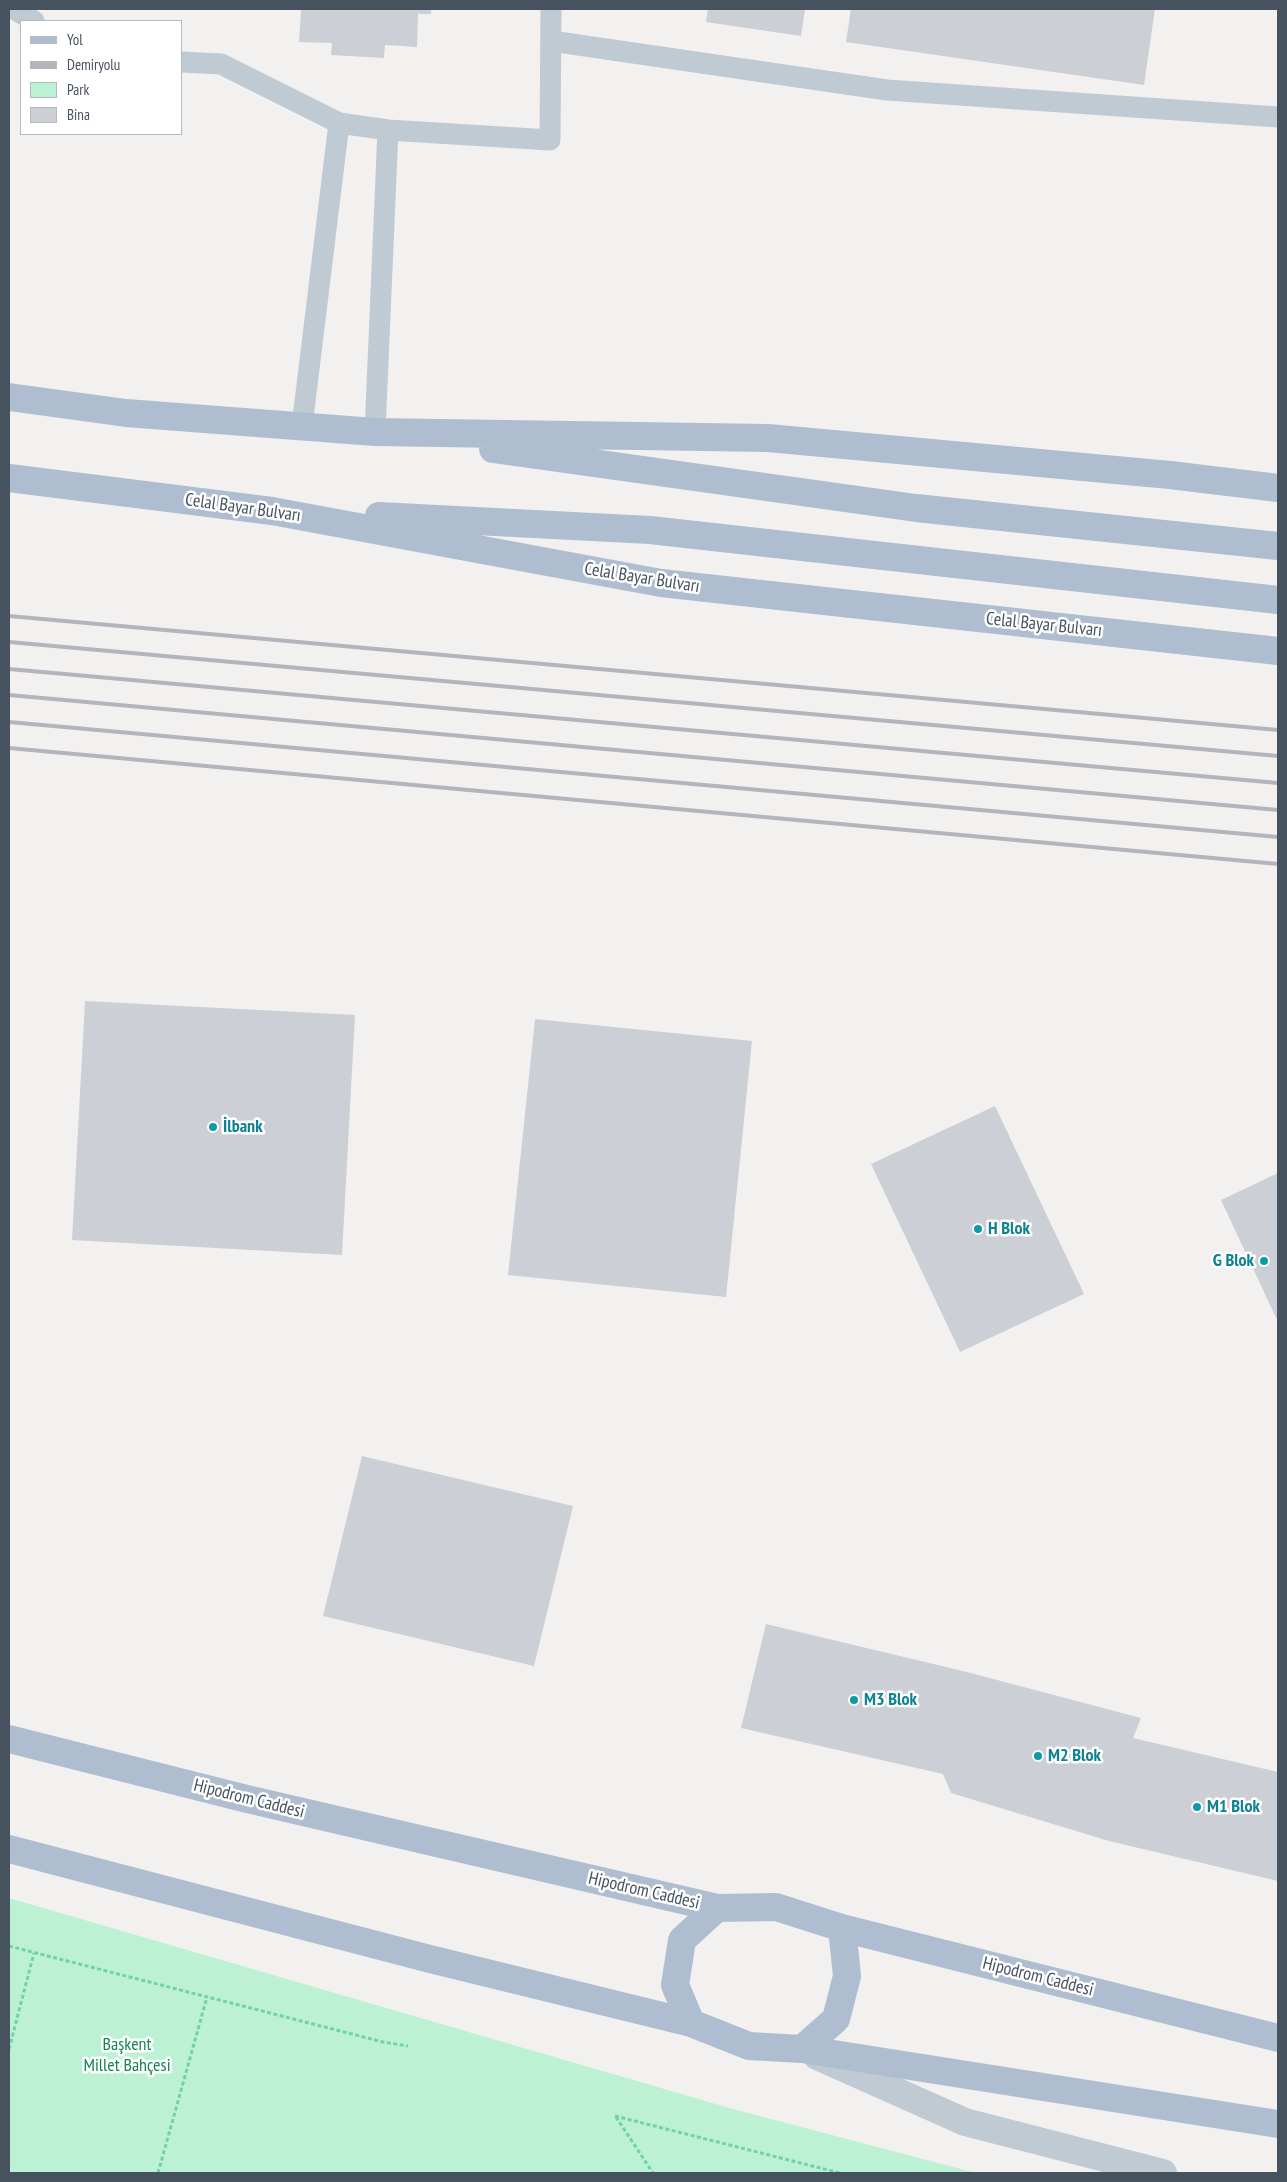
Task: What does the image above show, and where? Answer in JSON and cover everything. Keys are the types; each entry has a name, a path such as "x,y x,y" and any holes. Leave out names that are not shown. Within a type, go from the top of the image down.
{"main road":[{"path":"9,397 126,413 375,432 916,508 1278,546"},
{"path":"375,432 768,438 1170,475 1278,488"},
{"name":"Celal Bayar Bulvarı","path":"9,478 272,511 661,584 1278,651"},
{"path":"272,511 650,530 1278,600"},
{"name":"Hipodrom Caddesi","path":"9,1739 247,1799 717,1908 776,1908 842,1928 1278,2038"},
{"path":"9,1849 430,1959 691,2023 749,2046 802,2049 1278,2124"},
{"path":"691,2023 675,1985 682,1940 717,1908"},
{"path":"802,2049 836,2019 847,1976 842,1928"}],"street":[{"path":"802,2049 965,2122 1163,2173"}],"lane":[{"path":"14,9 32,20"},
{"path":"182,62 221,64 339,123 388,130 550,140 551,9"},
{"path":"551,41 887,90 1278,117"},
{"path":"302,426 339,123"},
{"path":"375,432 388,130"}],"path":[{"path":"9,1946 383,2042 408,2046"},
{"path":"9,2049 34,1953"},
{"path":"158,2173 207,1997"},
{"path":"653,2173 615,2116 840,2173"}],"green space":[{"name":"Başkent Millet Bahçesi","path":"9,1898 733,2109 976,2173 9,2173"}],"building":[{"path":"301,9 431,9 431,14 418,14 417,47 385,45 384,58 331,55 332,43 299,42"},
{"path":"708,9 805,9 801,36 706,22"},
{"path":"851,9 1155,9 1144,85 846,42"},
{"name":"İlbank","path":"85,1001 355,1015 342,1255 72,1240"},
{"path":"535,1019 752,1041 726,1297 508,1275"},
{"name":"H Blok","path":"995,1106 1084,1294 960,1352 871,1164"},
{"name":"G Blok","path":"1278,1173 1278,1322 1221,1200"},
{"path":"362,1456 573,1506 534,1666 323,1616"},
{"path":"766,1624 967,1672 1141,1718 1133,1738 1278,1772 1278,1881 1109,1841 951,1793 943,1774 741,1728"}],"railway":[{"path":"9,616 1278,730"},
{"path":"9,642 1278,756"},
{"path":"9,669 1278,783"},
{"path":"9,695 1278,810"},
{"path":"9,722 1278,837"},
{"path":"9,748 1278,864"}],"place":[{"name":"İlbank","path":"213,1127"},
{"name":"H Blok","path":"978,1229"},
{"name":"G Blok","path":"1264,1261"},
{"name":"M3 Blok","path":"854,1700"},
{"name":"M2 Blok","path":"1038,1756"},
{"name":"M1 Blok","path":"1197,1807"}]}
